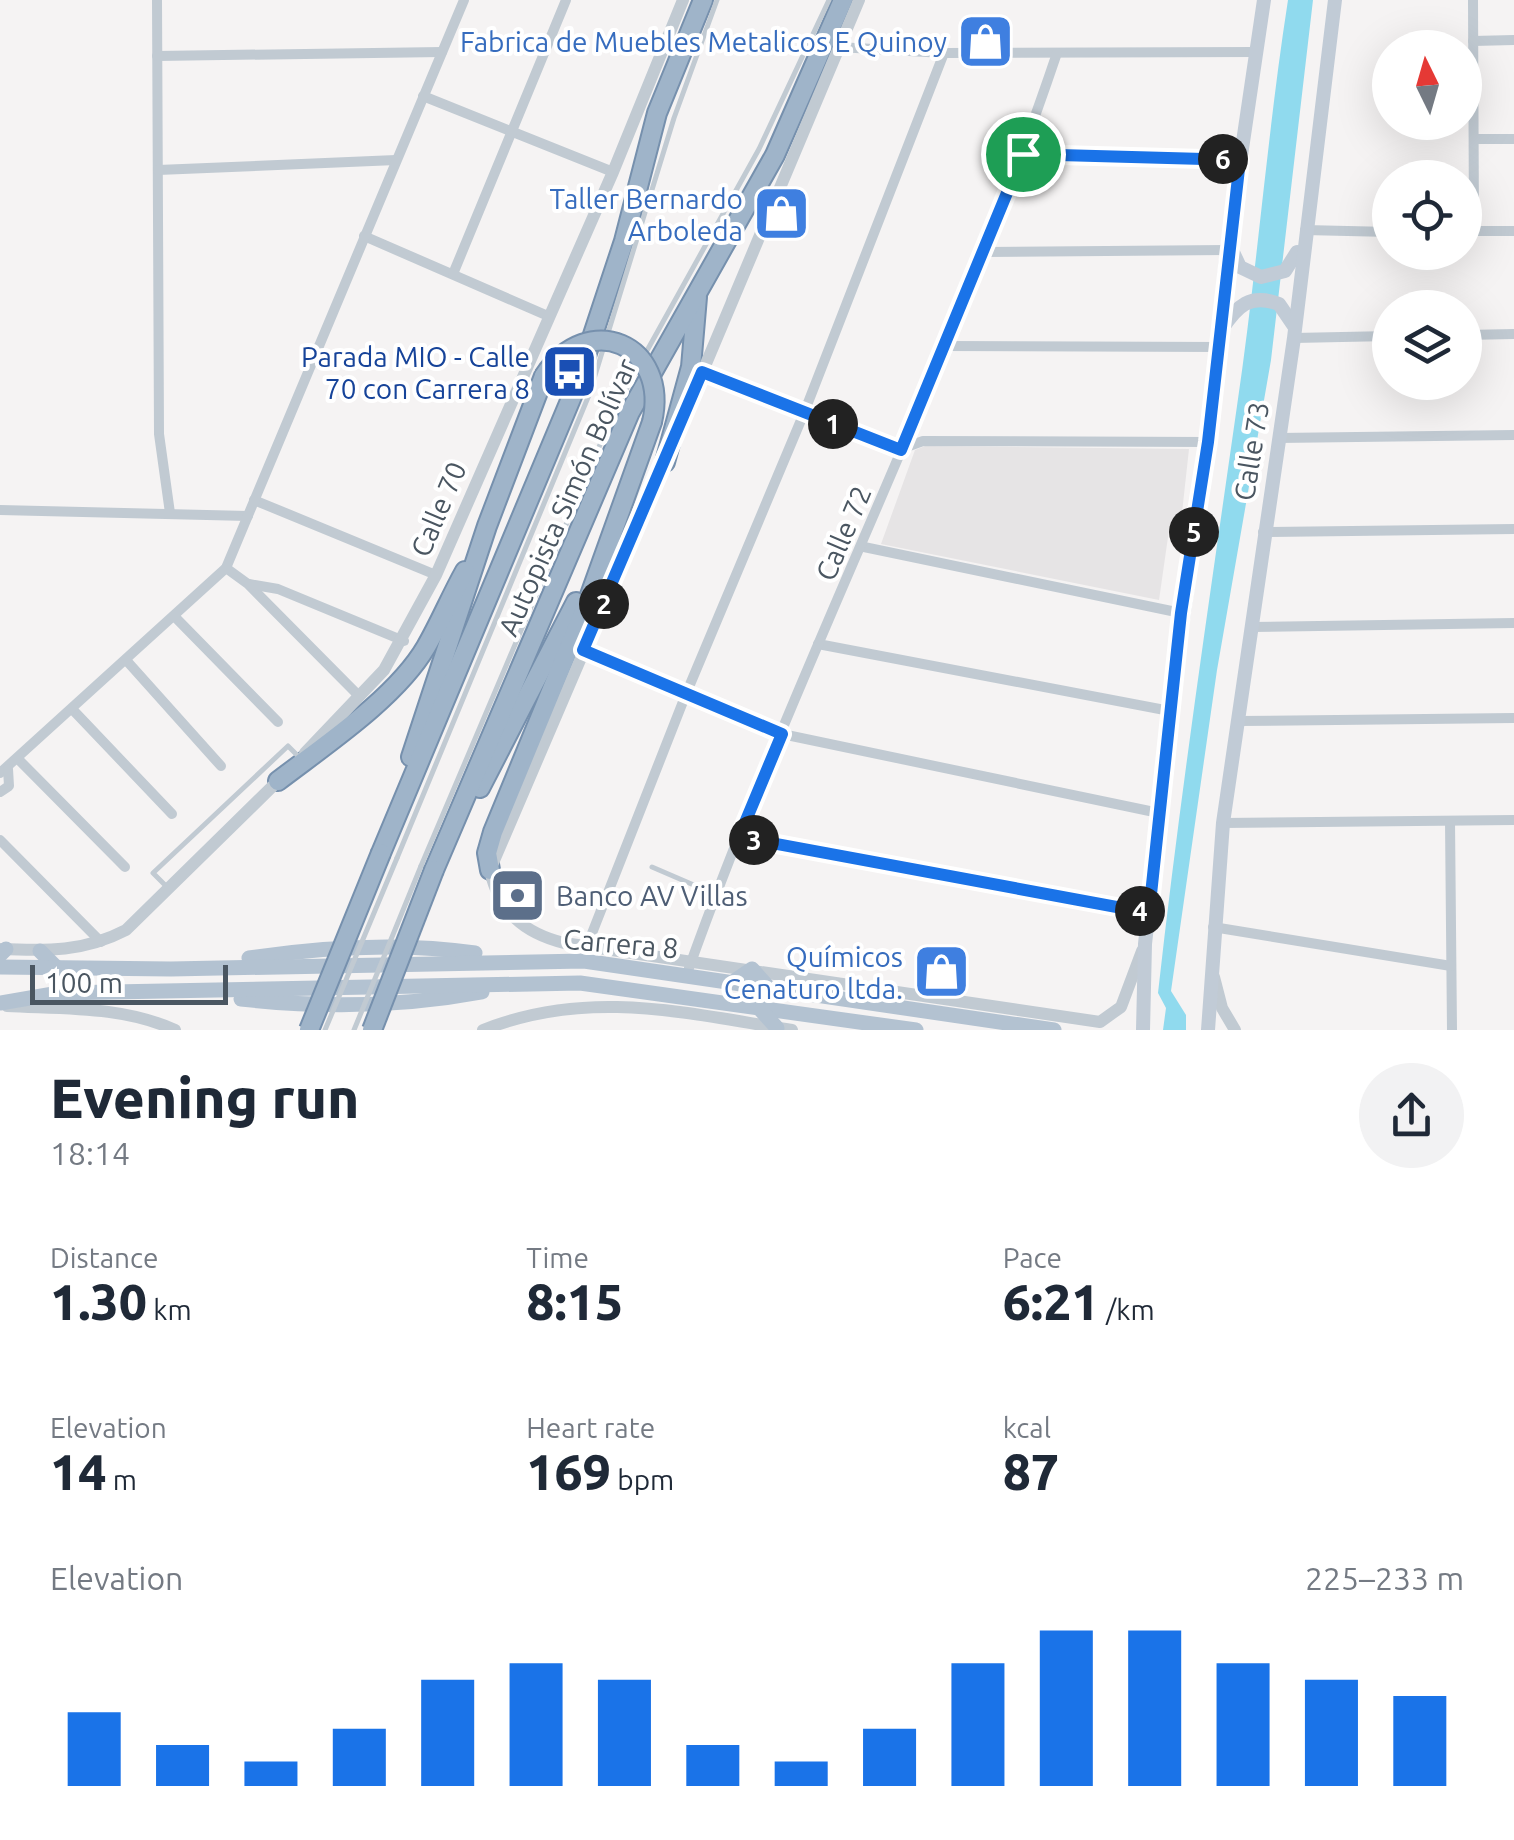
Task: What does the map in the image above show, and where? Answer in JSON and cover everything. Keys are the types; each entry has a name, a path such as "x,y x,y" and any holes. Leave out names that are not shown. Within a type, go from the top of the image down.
{"highway":[{"name":"Autopista Simón Bolívar","path":"309,1030 389,855 575,389 624,241 657,113 696,3"},
{"name":"Autopista Simón Bolívar","path":"372,1030 428,868 630,412 775,155 851,5"},
{"path":"665,462 691,367 698,287"},
{"path":"389,855 487,526 544,376 556,357 576,344 598,339 621,344 641,357 653,377 657,400 558,677 493,832 488,854 490,870"},
{"path":"278,781 348,728 425,649 487,526"},
{"path":"428,868 599,563"}],"main road":[{"name":"Calle 73","path":"1143,1030 1145,944 1181,613 1208,442 1240,160 1264,0"},
{"name":"Calle 73","path":"1208,1030 1224,823 1294,333 1335,0"},
{"path":"1230,248 1246,272 1261,276 1280,274 1292,264 1303,237"},
{"path":"1221,330 1244,302 1266,300 1288,313 1294,333"},
{"name":"Carrera 8","path":"58,969 170,969 303,950 413,946 526,960 690,967 733,982 1054,1030"},
{"path":"40,950 58,969"},
{"path":"0,967 58,969"},
{"path":"733,982 752,969 768,986"},
{"name":"Carrera 8","path":"0,1004 59,993 580,983 916,1030"},
{"path":"758,1007 785,1029"}],"street":[{"path":"157,0 159,434 170,513"},
{"path":"0,792 9,786 4,771 226,568 464,0"},
{"path":"453,274 566,0"},
{"path":"1473,0 1473,30"},
{"name":"Calle 70","path":"102,943 126,930 278,781 359,696 404,640 613,172 696,3"},
{"path":"1482,41 1514,40"},
{"path":"490,870 665,462 830,44 944,54 1256,52"},
{"path":"158,56 442,52"},
{"name":"Calle 72","path":"690,967 818,644 864,547 984,252 1057,53"},
{"path":"587,946 686,694 804,413 944,54"},
{"path":"423,96 613,172"},
{"path":"1482,139 1514,139"},
{"path":"1023,154 1240,160"},
{"path":"158,170 396,160"},
{"path":"1482,231 1514,231"},
{"path":"1303,237 1372,233"},
{"path":"364,236 548,316"},
{"path":"984,252 1230,248"},
{"path":"1294,333 1372,335"},
{"path":"1482,335 1514,334"},
{"path":"945,346 1220,347"},
{"path":"702,372 901,450 924,441 1208,442"},
{"path":"1278,438 1514,435"},
{"path":"254,500 436,575"},
{"path":"0,510 248,516"},
{"path":"1263,532 1514,529"},
{"path":"864,547 1181,613"},
{"path":"226,568 248,584 359,696"},
{"path":"248,584 278,589 404,640"},
{"path":"175,617 278,722"},
{"path":"1250,628 1514,624"},
{"path":"818,644 1170,711"},
{"path":"583,650 782,734 1159,813"},
{"path":"126,660 221,766"},
{"path":"73,710 172,814"},
{"path":"1238,721 1514,718"},
{"path":"19,760 125,867"},
{"path":"1450,820 1452,1030"},
{"path":"1224,823 1514,820"},
{"path":"739,837 1149,913"},
{"path":"0,840 102,943"},
{"name":"Carrera 8","path":"490,870 498,898 521,925 542,937 690,967 752,969 1081,1021 1108,1030"},
{"path":"1213,927 1451,966"},
{"path":"2,951 70,951 102,943"},
{"path":"1081,1021 1106,1021 1116,1014 1145,944"},
{"path":"1211,966 1222,1008 1235,1030"},
{"path":"704,1024 708,999"},
{"name":"Carrera 8","path":"0,1004 120,1013 148,1018 175,1030"},
{"path":"483,1030 547,1009 585,1004 704,1024 785,1029"}],"lane":[{"path":"326,1030 389,855 588,395 674,118 718,0"},
{"path":"354,1030 428,868 616,407 759,149 829,0"},
{"path":"168,888 153,873 288,746 300,758"},
{"path":"244,786 260,797"},
{"path":"210,818 224,831"},
{"path":"652,867 717,895"}],"shaded area":[{"path":"925,446 1189,449 1180,531 1169,530 1159,600 881,544 915,450"}],"water":[{"path":"1288,0 1313,0 1271,360 1217,670 1171,991 1186,1015 1186,1030 1163,1030 1166,1008 1158,993"}],"place":[{"name":"Fabrica de Muebles Metalicos E Quinoy","path":"986,41"},
{"name":"Taller Bernardo Arboleda","path":"782,214"},
{"name":"Parada MIO - Calle 70 con Carrera 8","path":"569,372"},
{"name":"Banco AV Villas","path":"517,895"},
{"name":"Químicos Cenaturo ltda.","path":"942,972"}],"route":[{"path":"1023,154 1240,160 1208,442 1181,613 1149,913 739,837 782,734 583,650 702,372 901,450 1023,154"}]}
